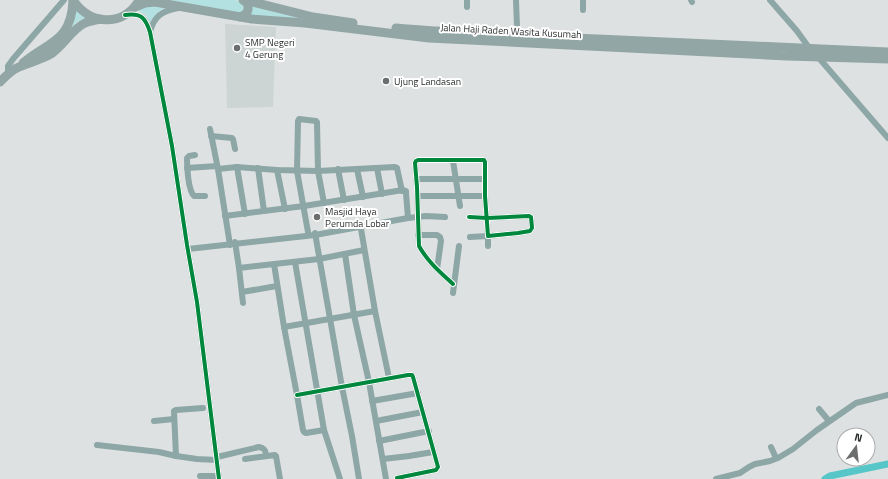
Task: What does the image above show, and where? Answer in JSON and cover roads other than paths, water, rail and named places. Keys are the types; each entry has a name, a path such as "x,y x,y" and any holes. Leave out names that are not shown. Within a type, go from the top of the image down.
{"highway":[{"path":"70,0 80,10 90,16 109,20 125,15 137,3"},
{"path":"19,67 28,59 54,42 66,29 71,17 70,0"},
{"path":"240,17 246,14 248,9 248,4 244,0"},
{"name":"Jalan Haji Raden Wasita Kusumah","path":"244,0 328,19 429,34"},
{"name":"Jalan Haji Raden Wasita Kusumah","path":"137,3 155,2 240,17 429,34 787,52 818,57 888,59"},
{"path":"0,82 8,73 19,67 48,56 62,45 78,27 86,22 100,19"},
{"name":"Jalan Haji Raden Wasita Kusumah","path":"787,52 810,49 888,52"}],"street":[{"path":"8,73 8,66 13,59 70,0"},
{"path":"467,0 467,7"},
{"path":"516,0 518,27"},
{"path":"583,0 583,10"},
{"path":"770,0 797,31 810,49"},
{"path":"150,32 154,21 159,15 168,10 183,6"},
{"path":"125,15 133,14 143,17 147,23 172,146 197,302 219,477 200,476"},
{"path":"818,57 888,138"},
{"path":"324,203 318,171 317,122 299,119 297,170 304,206 319,259 359,479"},
{"path":"210,128 225,216 239,268 243,304"},
{"path":"211,136 232,138 234,149"},
{"path":"195,155 187,157 187,168 192,194 195,196 205,196"},
{"path":"453,284 424,254 418,243 415,161 484,160 488,246"},
{"path":"453,161 460,206"},
{"path":"237,167 245,214"},
{"path":"187,168 237,167 318,171 397,167 402,191"},
{"path":"258,168 264,211"},
{"path":"377,168 382,194"},
{"path":"357,169 363,197"},
{"path":"277,170 285,209"},
{"path":"338,170 344,200"},
{"path":"416,179 485,179"},
{"path":"225,216 285,209 402,191 405,191 406,193 407,216"},
{"path":"417,196 485,196"},
{"path":"188,247 312,233 407,216 445,217"},
{"path":"469,217 487,218 529,216 531,217 532,228 530,230 518,233 470,237"},
{"path":"360,225 375,311 389,378"},
{"path":"418,235 437,235 440,237 441,241 437,269"},
{"path":"453,293 459,246"},
{"path":"239,268 319,259 364,250"},
{"path":"345,254 354,315 369,382 386,479"},
{"path":"295,262 324,430 340,479"},
{"path":"274,264 284,327 298,395 302,426 306,433 324,430"},
{"path":"242,292 277,286"},
{"path":"284,327 375,311"},
{"path":"298,395 412,375 424,412 438,467 437,470 396,479"},
{"path":"372,401 418,393"},
{"path":"716,479 740,473 755,464 770,461 793,450 829,421 856,403 888,394"},
{"path":"176,456 174,412 176,410 203,408"},
{"path":"819,409 829,421"},
{"path":"376,421 424,412"},
{"path":"154,421 174,419"},
{"path":"379,441 429,431"},
{"path":"97,445 159,452 197,459 217,458 259,447 264,448 266,456"},
{"path":"771,447 776,458"},
{"path":"383,459 433,452"},
{"path":"245,459 276,456 280,479"}],"waterway":[{"path":"825,479 830,476 888,464"}],"place":[{"name":"SMP Negeri 4 Gerung","path":"237,48"},
{"name":"Ujung Landasan","path":"386,81"},
{"name":"Masjid Haya Perumda Lobar","path":"317,217"}]}
